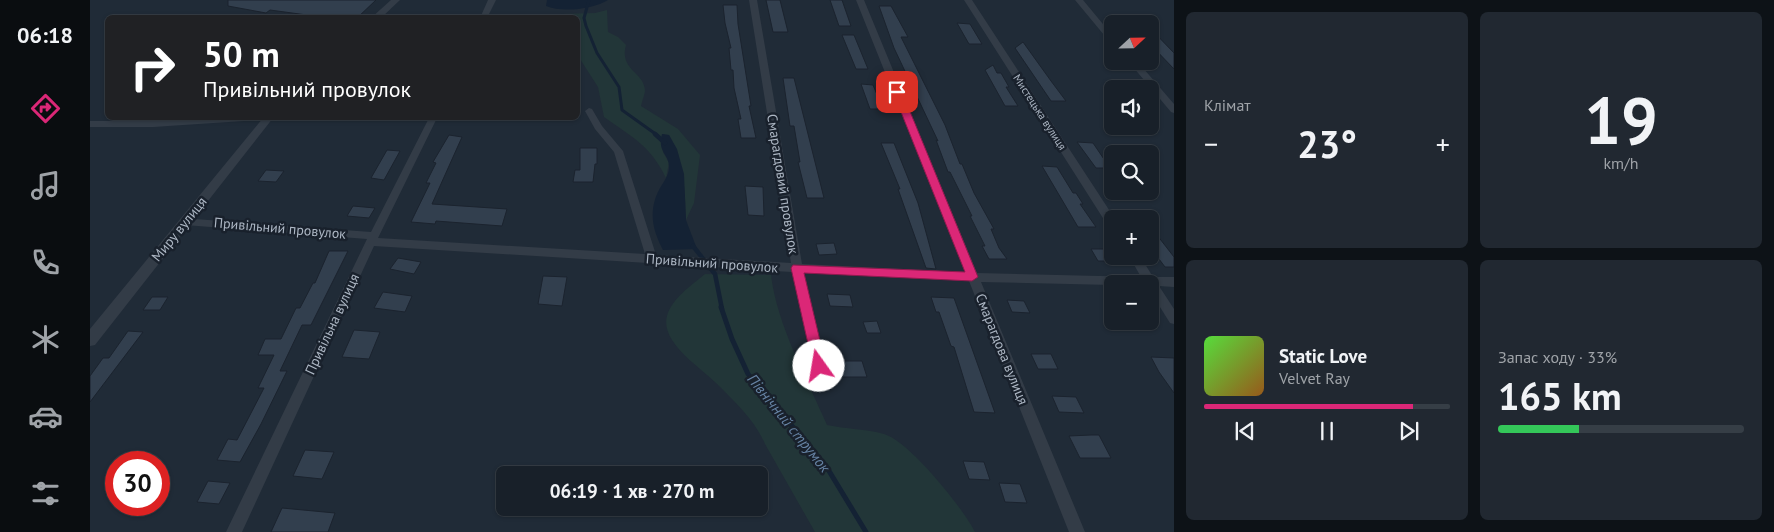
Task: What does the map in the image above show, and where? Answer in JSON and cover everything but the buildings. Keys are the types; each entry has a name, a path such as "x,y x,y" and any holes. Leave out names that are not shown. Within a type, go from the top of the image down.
{"street":[{"path":"378,15 396,0"},
{"path":"484,15 492,0"},
{"name":"Смарагдовий провулок","path":"753,0 797,268 819,366"},
{"name":"Смарагдова вулиця","path":"860,0 1076,532"},
{"name":"Мистецька вулиця","path":"968,0 1104,211"},
{"path":"1078,0 1104,30"},
{"path":"1140,70 1174,110"},
{"path":"589,111 598,127 618,151 652,259"},
{"path":"90,124 154,124 214,120"},
{"name":"Миру вулиця","path":"90,340 266,120"},
{"name":"Привільна вулиця","path":"234,532 373,239 432,120"},
{"name":"Привільний провулок","path":"186,221 373,239 652,259 972,277 1104,280"},
{"name":"Привільний провулок","path":"1159,281 1174,282"},
{"path":"1159,295 1174,318"}],"green space":[{"path":"607,10 608,32 618,37 626,45 626,60 644,84 645,92 641,106 678,129 700,155 694,203 686,220 681,165 669,135 662,134 663,152 669,163 666,178 654,158 640,143 604,117 598,87 580,59 580,15 560,15 595,13"},
{"path":"705,274 771,275 779,313 786,332 827,425 877,432 895,439 921,462 948,492 975,532 815,532 756,427 736,403 683,353 669,335 666,326 667,316 673,303"}],"water":[{"path":"547,0 608,0 595,6 569,10 546,6"},
{"path":"662,134 669,135 677,149 684,174 686,220 697,249 663,250 656,235 653,219 654,204 669,170 661,145"}],"waterway":[{"name":"Північний струмок","path":"589,0 584,18 586,26 597,53 619,87 622,110 657,135"},
{"name":"Північний струмок","path":"655,134 665,143"},
{"name":"Північний струмок","path":"693,246 715,274 722,309"},
{"name":"Північний струмок","path":"721,307 732,339 748,374 826,466 866,532"}],"route":[{"path":"819,366 797,268 972,277 897,92"}]}
